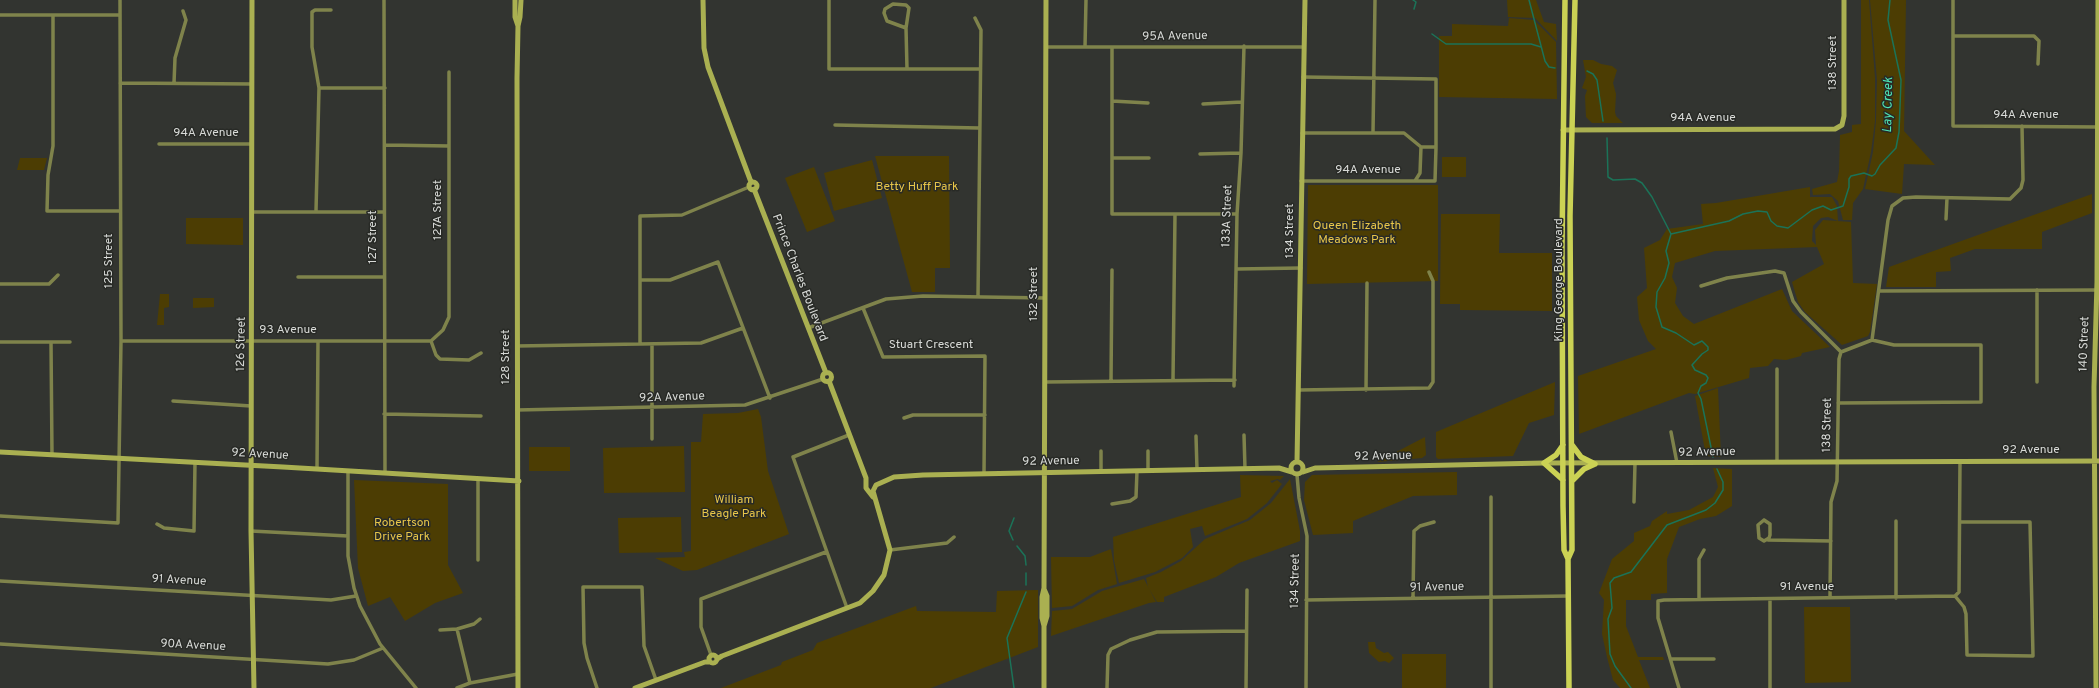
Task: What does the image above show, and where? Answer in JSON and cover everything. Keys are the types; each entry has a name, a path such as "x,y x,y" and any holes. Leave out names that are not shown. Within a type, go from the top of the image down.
{"main road":[{"name":"126 Street","path":"252,0 251,531 254,688"},
{"name":"128 Street","path":"515,0 515,17 518,26"},
{"name":"128 Street","path":"518,688 519,481 517,346 518,26 520,17 520,0"},
{"name":"Prince Charles Boulevard","path":"703,0 704,43 708,67 751,182 757,185 752,188 826,373 831,375 829,381"},
{"name":"132 Street","path":"1044,688 1044,626 1047,616 1047,596 1044,588 1046,0"},
{"name":"134 Street","path":"1294,473 1299,390 1303,46 1305,0"},
{"name":"King George Boulevard","path":"1565,0 1562,255 1563,480 1564,550 1568,559 1569,688"},
{"name":"King George Boulevard","path":"1568,559 1572,550 1570,232 1575,0"},
{"name":"138 Street","path":"1842,125 1844,116 1844,0"},
{"name":"140 Street","path":"2096,688 2094,569 2097,461 2094,387 2098,290 2098,0"},
{"name":"94A Avenue","path":"1563,130 1829,129 1842,125"},
{"path":"635,688 847,608 866,598 879,584 888,566 890,550 870,485 829,381 823,379 822,376 826,373"},
{"path":"1563,480 1544,463 1556,454 1564,444"},
{"path":"1572,445 1581,456 1595,464"},
{"name":"92 Avenue","path":"0,452 252,465 478,480 519,481"},
{"name":"92 Avenue","path":"1314,468 1544,463 2097,461"},
{"path":"1279,468 1294,463 1314,468"},
{"path":"1572,482 1584,469 1595,464"},
{"path":"1302,465 1303,472"},
{"name":"92 Avenue","path":"870,485 894,478 912,475 1279,468 1294,473"},
{"path":"1294,473 1303,472 1314,468"},
{"path":"2094,569 2096,575 2096,594 2099,596"}],"street":[{"name":"125 Street","path":"0,516 118,523 121,341 119,211 120,0"},
{"name":"127 Street","path":"384,0 385,473"},
{"path":"829,0 829,69 980,69"},
{"path":"1085,47 1086,0"},
{"path":"1373,133 1375,0"},
{"path":"1953,0 1954,36 2034,36 2039,41 2038,64"},
{"path":"906,28 887,21 884,13 885,9 893,4 906,5 909,8 906,28 907,69"},
{"path":"316,211 319,88 312,47 312,12 315,10 331,10"},
{"path":"174,83 174,58 186,20 183,11"},
{"path":"0,15 120,15"},
{"path":"54,15 53,146 48,175 47,211 119,211"},
{"path":"975,18 981,30 978,297"},
{"name":"94A Avenue","path":"1954,36 1953,126 2098,127"},
{"name":"133A Street","path":"1234,386 1237,214 1241,153 1244,46"},
{"name":"95A Avenue","path":"1046,47 1112,48 1303,46"},
{"path":"1112,48 1112,214 1237,214"},
{"name":"127A Street","path":"430,340 443,330 449,317 449,72"},
{"path":"1302,133 1404,133 1421,147 1436,147 1436,79 1303,77"},
{"path":"120,83 252,84"},
{"path":"319,88 385,88"},
{"path":"1112,101 1148,103"},
{"path":"1203,104 1242,102"},
{"path":"835,125 979,128"},
{"path":"1872,340 1888,220 1892,206 1903,198 1916,197 2010,199 2021,188 2022,126"},
{"name":"94A Avenue","path":"159,144 252,144"},
{"path":"385,145 449,146"},
{"path":"1415,182 1420,173 1421,147"},
{"name":"94A Avenue","path":"1301,181 1435,181 1436,147"},
{"path":"1200,154 1241,153"},
{"path":"1112,158 1149,158"},
{"path":"640,344 640,216 682,215 752,188"},
{"path":"1946,198 1946,219"},
{"path":"252,212 384,212"},
{"path":"1173,380 1174,214"},
{"path":"640,280 670,280 718,262 770,398"},
{"path":"1237,269 1301,268"},
{"path":"1111,381 1112,270"},
{"path":"1701,286 1727,278 1776,270 1784,273 1793,301 1800,312 1841,352 1872,340 1894,346 1981,345 1981,402 1838,403"},
{"path":"1299,390 1429,388 1433,382 1433,280 1429,272"},
{"path":"0,284 49,284 58,275"},
{"path":"298,277 384,277"},
{"path":"1366,390 1367,284"},
{"path":"2037,290 2038,382"},
{"path":"1879,291 2098,290"},
{"path":"808,328 886,299 906,297 1044,298"},
{"name":"Stuart Crescent","path":"863,308 883,357 985,356 984,473"},
{"path":"517,346 701,343 744,328"},
{"path":"430,340 436,355 440,359 469,360 481,353"},
{"name":"93 Avenue","path":"121,341 430,340"},
{"path":"317,469 318,341"},
{"path":"0,342 70,342"},
{"path":"51,342 52,455"},
{"path":"652,344 652,439"},
{"name":"138 Street","path":"1830,598 1831,502 1837,481 1839,359 1841,352"},
{"path":"1777,369 1777,462"},
{"name":"92A Avenue","path":"517,410 745,405 770,398 823,379"},
{"path":"1045,382 1235,380"},
{"path":"173,401 251,406"},
{"path":"384,414 482,416"},
{"path":"904,418 913,415 985,415"},
{"path":"1671,432 1677,463"},
{"path":"847,608 793,457 849,435"},
{"path":"1244,435 1245,469"},
{"path":"1196,436 1197,470"},
{"path":"1101,451 1101,471"},
{"path":"1148,451 1148,470"},
{"path":"1960,461 1959,592 1955,596 1964,607 1966,614 1967,655 2033,656 2030,522 1960,522"},
{"path":"157,524 164,528 194,531 195,462"},
{"path":"1634,502 1635,463"},
{"path":"348,471 348,536 350,567 356,596 383,648 416,688"},
{"path":"1112,504 1130,501 1136,497 1137,471"},
{"name":"134 Street","path":"1294,473 1307,536 1306,688"},
{"path":"478,480 478,560"},
{"path":"1491,497 1491,688"},
{"path":"1768,540 1770,535 1770,524 1766,521 1762,521 1758,525 1758,536 1762,540 1831,541"},
{"path":"1896,521 1896,598"},
{"path":"1413,598 1414,531 1420,526 1434,522"},
{"path":"251,531 348,536"},
{"path":"890,550 947,543 954,537"},
{"path":"1699,599 1699,559 1704,550"},
{"path":"713,658 701,627 701,599 826,552"},
{"name":"91 Avenue","path":"0,581 331,600 356,596"},
{"path":"597,688 586,658 584,643 583,587 642,587 644,646 656,680"},
{"path":"1246,688 1247,590"},
{"name":"91 Avenue","path":"1306,600 1568,596"},
{"name":"91 Avenue","path":"1670,659 1658,618 1658,601 1699,599 1896,598 1955,596"},
{"path":"1770,599 1770,688"},
{"path":"440,630 457,629 474,624 480,619"},
{"path":"457,629 470,683"},
{"path":"1107,688 1108,655 1111,649 1124,643 1157,632 1246,631"},
{"name":"90A Avenue","path":"0,644 339,664 364,657 383,648"},
{"path":"1679,688 1670,659 1714,659"},
{"path":"457,688 470,683 518,674"}],"green space":[{"path":"1507,0 1536,0 1544,22 1556,24 1557,41 1535,18 1508,17"},
{"path":"1861,0 1869,0 1875,78 1875,121 1871,152 1863,189 1853,203 1852,220 1843,220 1838,201 1830,194 1813,195 1812,189 1837,182 1839,171 1840,135 1852,132 1852,125 1861,124"},
{"path":"1870,0 1906,0 1904,131 1935,165 1904,164 1902,194 1865,189 1873,152 1876,121 1877,80"},
{"path":"1509,18 1534,20 1556,42 1557,99 1439,97 1439,36 1452,36 1452,24 1508,26"},
{"path":"1583,60 1593,60 1601,64 1612,66 1617,70 1613,83 1616,94 1615,112 1616,116 1623,123 1592,123 1586,117 1585,96 1587,90 1582,88 1586,77"},
{"name":"Betty Huff Park","path":"875,156 949,156 950,268 935,268 935,292 912,292"},
{"path":"1442,157 1466,157 1466,177 1442,177"},
{"path":"20,158 47,158 44,170 17,170"},
{"path":"872,160 882,198 834,211 824,173"},
{"path":"814,167 835,221 807,232 785,178"},
{"name":"Queen Elizabeth Meadows Park","path":"1308,185 1438,185 1438,281 1307,284"},
{"path":"1810,187 1810,197 1832,197 1837,206 1838,221 1828,217 1821,218 1813,226 1812,241 1816,245 1815,230 1823,220 1851,222 1853,283 1877,284 1870,332 1868,336 1842,345 1805,312 1798,302 1792,282 1824,264 1817,247 1715,251 1675,263 1672,277 1677,288 1675,303 1683,316 1694,324 1782,289 1792,311 1830,347 1802,353 1801,356 1786,360 1774,359 1768,366 1750,368 1749,378 1695,394 1689,393 1579,434 1578,376 1656,349 1648,341 1639,320 1637,297 1647,288 1644,248 1660,240 1667,229 1703,224 1701,204 1716,203"},
{"path":"2092,194 2092,213 2042,232 2042,249 1975,249 1950,258 1951,271 1936,272 1936,287 1886,287 1889,267"},
{"path":"1441,214 1500,214 1499,253 1552,253 1552,311 1460,310 1460,304 1440,304"},
{"path":"186,218 243,218 243,245 186,244"},
{"path":"160,294 169,294 169,307 164,308 164,325 157,325"},
{"path":"193,298 214,298 214,307 193,308"},
{"path":"1555,382 1554,415 1529,423 1513,456 1438,459 1436,457 1436,432"},
{"path":"1718,388 1721,457 1706,456 1695,396"},
{"name":"William Beagle Park","path":"758,409 761,417 768,471 789,534 697,570 683,571 655,558 685,557 684,552 691,551 691,442 701,442 703,414 738,413"},
{"path":"1425,437 1426,455 1422,458 1377,462"},
{"path":"684,446 685,492 604,493 603,448"},
{"path":"529,447 570,447 570,471 529,471"},
{"path":"1713,468 1732,469 1732,506 1716,516 1700,519 1679,527 1667,559 1667,593 1651,594 1651,600 1626,600 1626,626 1638,657 1663,657 1664,660 1639,660 1650,688 1620,688 1613,680 1607,657 1602,634 1604,600 1599,593 1612,559 1634,541 1634,533 1650,526 1652,521 1667,511 1667,514 1689,510 1713,497 1718,487"},
{"path":"1457,472 1457,495 1413,496 1353,521 1353,533 1313,535 1304,500 1305,482 1312,475"},
{"path":"1240,475 1284,476 1280,480 1278,479 1270,481 1272,483 1277,480 1282,484 1267,503 1247,519 1205,536 1202,526 1190,529 1193,547 1182,558 1155,572 1119,583 1114,560 1113,537 1241,497"},
{"path":"1290,479 1300,531 1300,541 1239,563 1216,577 1164,597 1164,602 1157,602 1148,587 1146,578 1181,561 1205,539 1250,520 1271,503"},
{"name":"Robertson Drive Park","path":"354,480 448,484 448,565 463,593 435,603 405,621 390,597 368,606 358,568"},
{"path":"681,517 682,552 619,553 618,518"},
{"path":"1111,549 1117,584 1098,590 1072,606 1052,608 1051,557 1090,557"},
{"path":"1144,579 1156,602 1149,603 1051,636 1052,611 1072,609 1102,591"},
{"path":"1038,590 1038,647 931,688 721,688 781,665 782,662 813,650 817,643 916,606 917,611 996,612 997,591"},
{"path":"1804,607 1850,607 1851,682 1805,683"},
{"path":"1368,642 1375,642 1376,648 1384,653 1388,652 1394,658 1389,663 1385,661 1379,662 1369,653"},
{"path":"1402,654 1446,654 1446,688 1402,688"}],"waterway":[{"path":"1413,0 1416,2 1414,9"},
{"path":"1529,0 1545,61 1549,67 1555,68"},
{"name":"Lay Creek","path":"1671,234 1729,221 1743,214 1758,211 1767,212 1771,221 1777,226 1788,228 1812,210 1823,206 1831,210 1843,206 1851,176 1864,173 1872,176 1875,174 1880,165 1896,148 1899,132 1901,80 1888,20 1890,0"},
{"path":"1432,34 1446,44 1531,44 1541,47"},
{"path":"1587,71 1593,74 1597,80 1603,121"},
{"path":"1607,138 1608,177 1613,180 1635,179 1642,183 1652,197 1671,234 1666,251 1669,263 1665,278 1657,292 1656,307 1662,327 1676,333 1694,345 1702,341 1708,347 1708,350 1692,365 1695,370 1706,375 1708,378 1706,383 1701,386 1698,393 1701,399 1713,457"},
{"path":"1631,688 1615,666 1610,654 1608,619 1612,608 1610,583 1614,578 1631,572 1667,525 1706,510 1715,503 1723,490 1723,482 1717,469"},
{"path":"1013,540 1009,531 1014,518"},
{"path":"1017,546 1025,556 1026,565"},
{"path":"1026,573 1026,585"},
{"path":"1014,688 1007,638 1026,592"}]}
